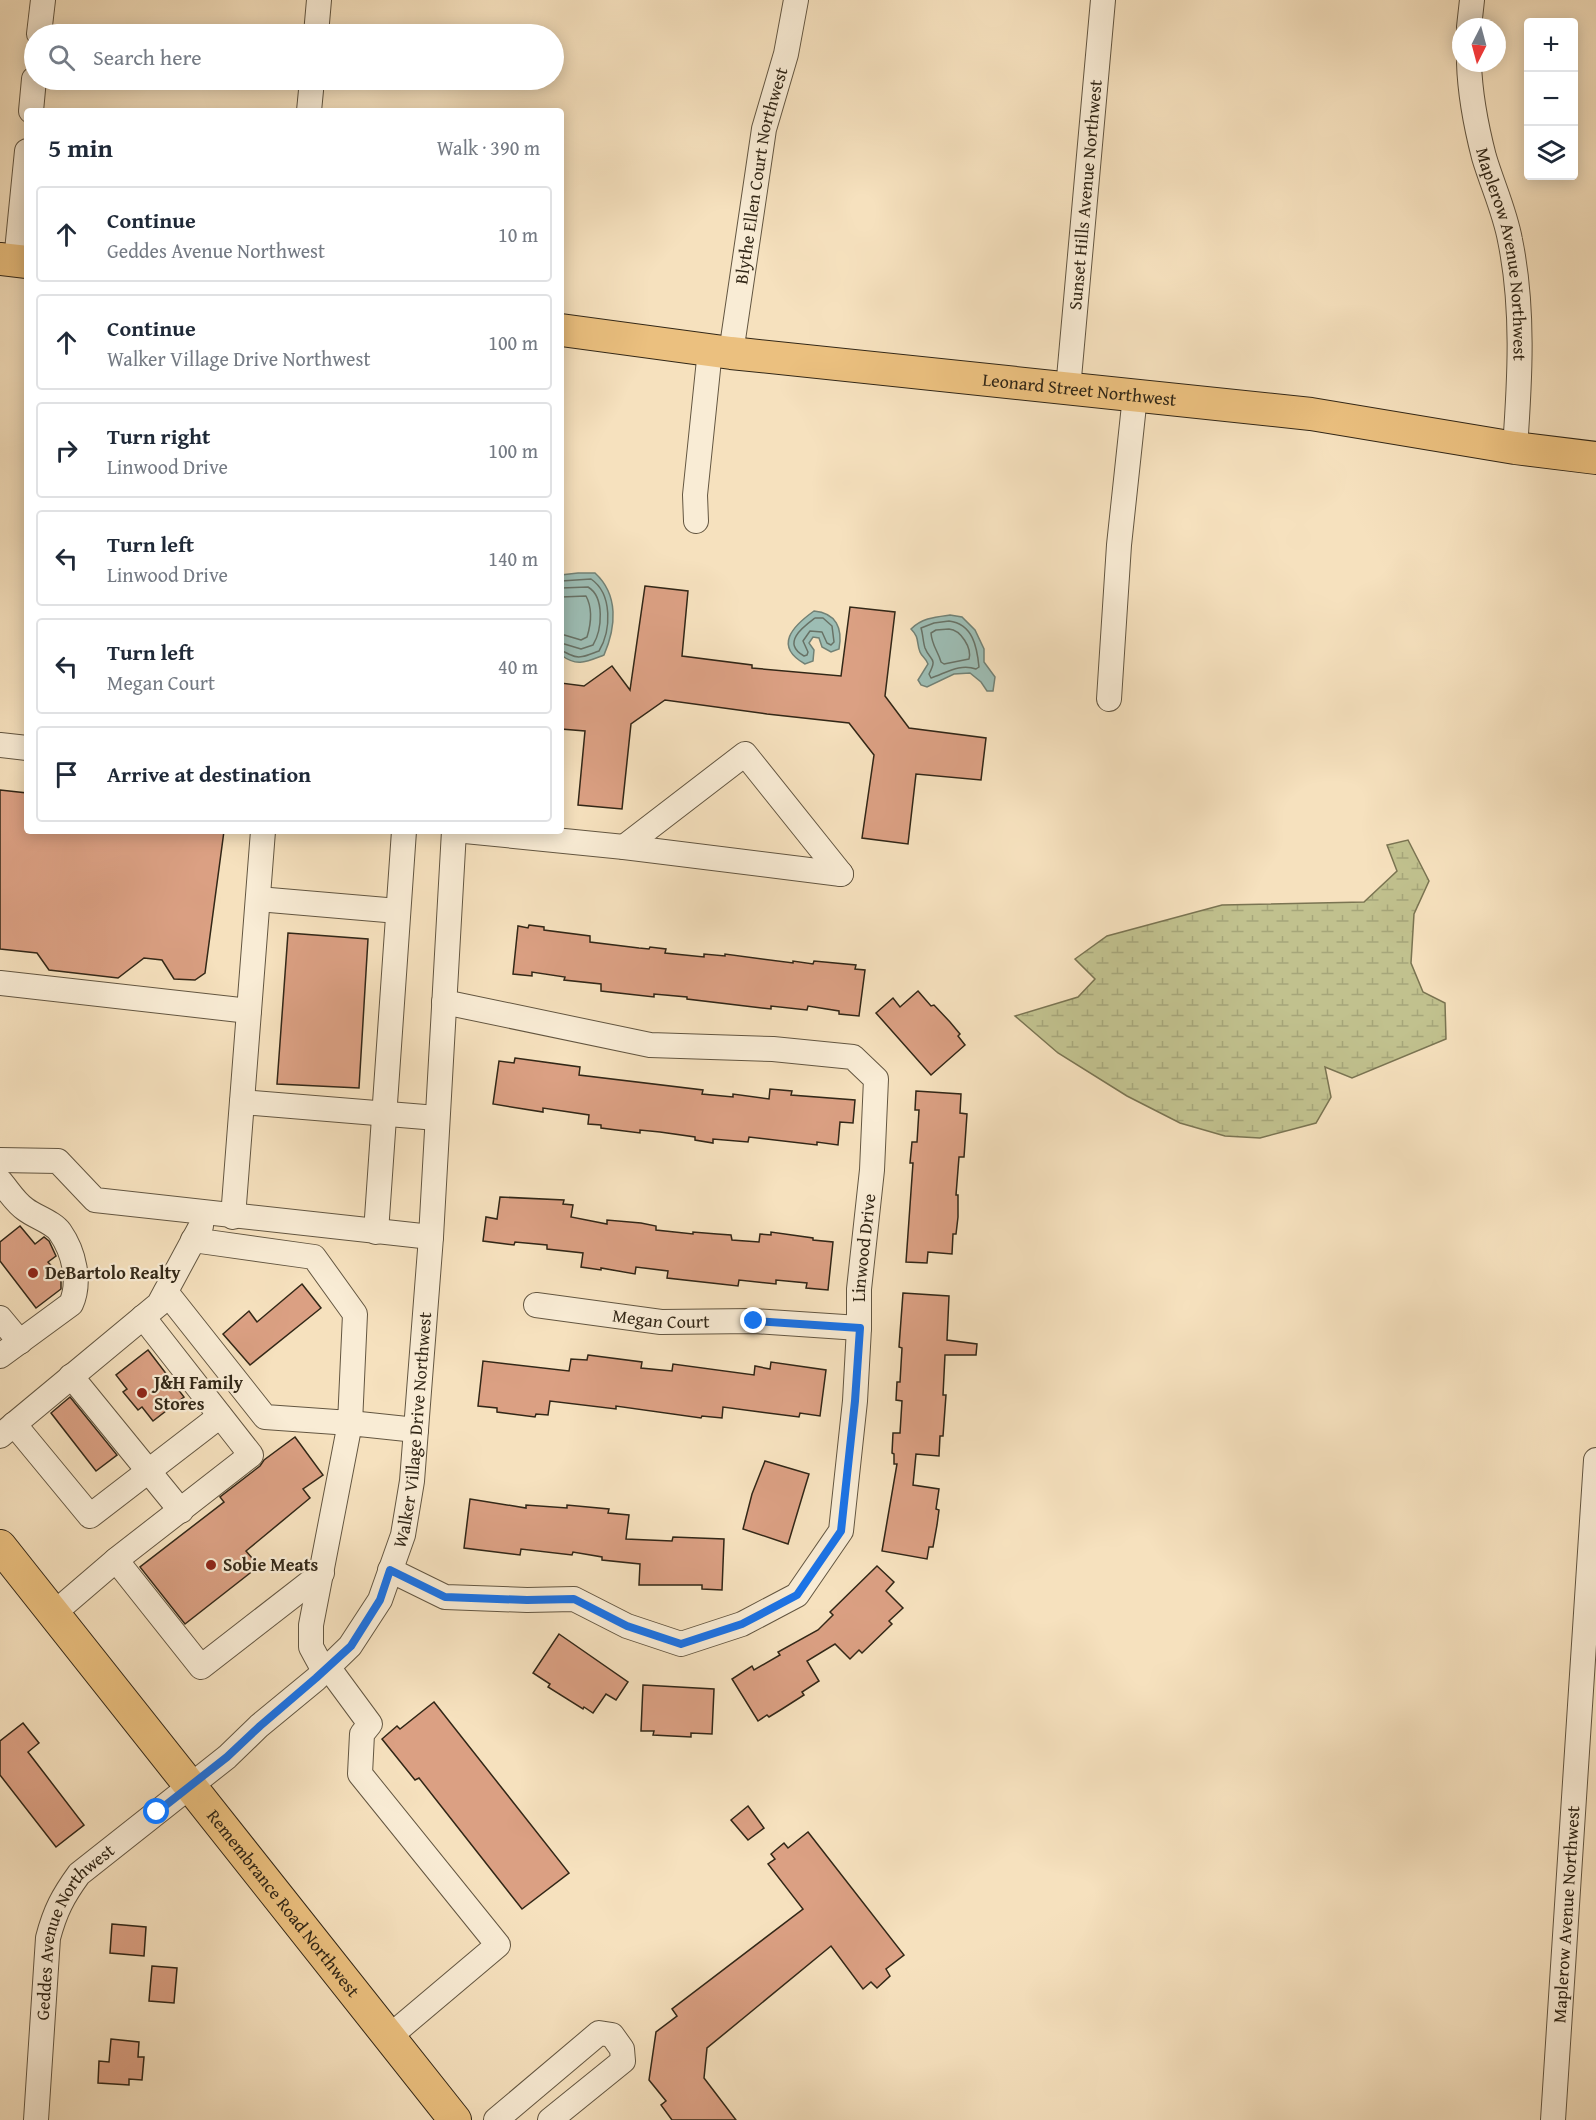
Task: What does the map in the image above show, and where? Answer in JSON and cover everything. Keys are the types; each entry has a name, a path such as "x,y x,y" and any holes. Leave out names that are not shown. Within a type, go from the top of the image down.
{"main road":[{"name":"Leonard Street Northwest","path":"564,330 721,352 1311,414 1515,448 1596,458"},
{"name":"Remembrance Road Northwest","path":"0,1546 455,2120"}],"street":[{"path":"40,24 43,0"},
{"path":"317,24 319,0"},
{"name":"Blythe Ellen Court Northwest","path":"696,522 695,495 721,352 764,129 786,54 796,0"},
{"name":"Sunset Hills Avenue Northwest","path":"1068,389 1103,0"},
{"path":"1470,18 1472,0"},
{"name":"Maplerow Avenue Northwest","path":"1470,72 1471,99 1484,156 1510,236 1517,280 1520,328 1515,448"},
{"path":"31,108 33,90"},
{"path":"309,108 311,90"},
{"path":"14,261 24,176"},
{"path":"1109,699 1119,545 1135,396"},
{"path":"0,745 24,748"},
{"path":"495,834 624,847 635,848 841,874 745,754 624,847"},
{"path":"233,1217 263,834"},
{"path":"376,1232 404,834"},
{"name":"Walker Village Drive Northwest","path":"190,1787 227,1757 351,1646 380,1600 403,1534 412,1481 431,1237 454,834"},
{"path":"258,899 398,911"},
{"path":"0,983 249,1011"},
{"name":"Linwood Drive","path":"390,1570 445,1597 574,1599 627,1626 681,1644 742,1624 797,1595 841,1531 855,1401 860,1328 859,1289 872,1170 876,1079 853,1057 773,1048 650,1046 444,1002"},
{"path":"242,1102 438,1118"},
{"path":"0,1160 58,1161 95,1200 431,1237"},
{"path":"0,1181 22,1208 59,1230 74,1266 75,1295 71,1304 0,1356"},
{"path":"208,1213 159,1304 7,1430 90,1516 220,1416"},
{"path":"193,1240 314,1257 354,1314 350,1423 311,1625 310,1647 370,1724 362,1734 360,1774 498,1945 389,2037"},
{"path":"166,1292 265,1417 416,1430"},
{"name":"Megan Court","path":"536,1305 661,1322 754,1321 860,1328"},
{"path":"53,1614 116,1560 251,1455 143,1317"},
{"path":"0,1318 20,1342"},
{"path":"71,1376 181,1511"},
{"name":"Maplerow Avenue Northwest","path":"1553,2120 1596,1460"},
{"path":"116,1560 201,1667 322,1573"},
{"name":"Geddes Avenue Northwest","path":"36,2120 48,1938 53,1918 62,1899 79,1874 190,1787"},
{"path":"496,2120 599,2032 612,2036 622,2049 623,2061 554,2117 536,2087"}],"green space":[{"path":"1408,840 1429,881 1414,914 1411,963 1423,992 1445,1003 1446,1039 1352,1078 1325,1067 1331,1097 1316,1123 1260,1138 1225,1136 1180,1123 1127,1096 1058,1053 1015,1016 1078,997 1095,979 1075,959 1107,936 1222,905 1364,902 1397,871 1387,845"}],"water":[{"path":"595,573 603,582 612,601 613,623 608,644 604,655 592,660 577,662 564,657 564,575"},
{"path":"814,611 822,612 833,618 839,628 839,649 831,652 822,647 819,638 813,637 809,643 814,650 813,661 805,664 795,657 788,643 793,630"},
{"path":"950,615 962,617 975,630 984,649 984,662 995,677 993,691 987,691 981,682 970,673 954,674 927,687 921,685 918,680 928,664 920,652 917,638 911,629 924,620"}],"building":[{"path":"645,586 688,591 682,656 752,665 752,668 841,676 850,607 895,612 885,696 909,728 986,738 981,780 916,774 908,844 862,838 874,755 849,723 665,700 631,724 622,809 578,805 585,731 564,729 564,683 584,686 612,666 630,690"},
{"path":"0,790 24,793 24,834 224,834 205,973 195,980 174,979 162,960 144,958 118,978 49,970 37,953 0,949"},
{"path":"529,925 544,927 544,930 590,936 590,942 666,949 665,953 704,957 704,954 725,956 725,954 793,963 793,961 813,964 814,961 856,965 855,969 865,970 859,1016 839,1014 839,1011 808,1006 807,1010 771,1006 771,1009 687,999 687,997 654,994 654,997 601,991 601,984 564,980 565,977 532,972 532,976 513,974 518,926 528,928"},
{"path":"288,933 368,939 359,1088 277,1084"},
{"path":"918,991 950,1022 960,1034 958,1036 965,1045 931,1075 876,1013 893,998 900,1007"},
{"path":"515,1058 580,1067 579,1075 703,1090 702,1094 733,1097 733,1094 769,1099 770,1089 792,1091 791,1095 855,1100 853,1123 840,1122 838,1145 817,1142 817,1145 749,1137 748,1142 713,1139 713,1143 695,1140 695,1137 660,1132 640,1130 640,1133 601,1128 601,1125 588,1124 589,1115 543,1108 543,1112 493,1104 499,1061 514,1063"},
{"path":"916,1091 961,1094 960,1113 967,1114 964,1157 959,1157 956,1195 958,1195 958,1217 956,1234 953,1234 952,1254 928,1252 927,1263 906,1262 913,1163 910,1163 912,1142 917,1142 919,1110 915,1110"},
{"path":"500,1197 564,1200 563,1204 573,1205 571,1217 607,1224 607,1220 641,1223 656,1226 656,1230 731,1235 732,1240 759,1242 760,1234 771,1235 771,1232 833,1242 828,1290 806,1288 807,1283 776,1280 776,1284 739,1280 738,1286 667,1278 668,1271 636,1267 635,1274 601,1268 601,1270 581,1267 583,1253 547,1249 547,1245 515,1242 514,1245 483,1241 486,1217 497,1219"},
{"name":"DeBartolo Realty","path":"20,1226 35,1244 44,1237 49,1241 56,1256 48,1262 61,1277 61,1289 36,1308 0,1261 0,1242"},
{"path":"302,1284 321,1308 250,1365 223,1334 249,1311 257,1322"},
{"path":"903,1293 949,1296 947,1340 977,1344 976,1355 945,1355 943,1395 946,1395 939,1456 916,1454 913,1485 939,1489 936,1509 939,1510 937,1525 933,1547 929,1547 927,1559 882,1551 897,1464 894,1464 892,1453 893,1433 900,1433 902,1401 896,1400 897,1382 900,1382 902,1348 899,1347"},
{"path":"148,1350 184,1397 153,1421 142,1407 138,1410 123,1392 127,1389 116,1375"},
{"path":"588,1355 642,1362 641,1368 672,1371 673,1364 754,1375 755,1366 770,1369 771,1362 826,1370 820,1416 800,1413 799,1417 723,1407 722,1418 702,1416 701,1418 616,1406 616,1409 550,1401 548,1415 536,1414 535,1417 497,1412 497,1408 478,1406 483,1361 569,1371 571,1359 587,1360"},
{"path":"70,1397 117,1455 96,1471 51,1413"},
{"path":"295,1437 323,1475 303,1489 310,1498 246,1551 259,1566 185,1624 140,1567 224,1502 220,1497"},
{"path":"765,1461 809,1474 788,1544 743,1529 752,1494"},
{"path":"470,1499 526,1508 526,1505 567,1508 567,1505 609,1509 608,1513 629,1515 626,1539 672,1541 673,1537 724,1539 722,1590 702,1589 702,1585 639,1585 640,1564 602,1560 602,1557 573,1552 572,1555 521,1549 520,1555 464,1548"},
{"path":"877,1566 894,1582 886,1591 903,1608 889,1621 892,1624 862,1653 859,1650 850,1659 835,1644 807,1661 819,1681 802,1692 804,1695 769,1717 767,1715 758,1721 732,1679 752,1666 754,1670 780,1655 778,1652 818,1630 833,1615 830,1612"},
{"path":"559,1634 628,1682 616,1700 606,1694 593,1713 548,1687 550,1684 533,1673"},
{"path":"643,1685 714,1689 712,1734 691,1733 691,1737 653,1735 654,1731 641,1731"},
{"path":"434,1702 569,1873 522,1909 419,1778 415,1780 382,1739 397,1726 400,1729"},
{"path":"23,1723 39,1743 28,1752 84,1825 56,1847 0,1775 0,1741"},
{"path":"748,1806 764,1828 748,1840 731,1820"},
{"path":"808,1832 904,1955 886,1969 890,1976 877,1988 871,1982 863,1989 831,1946 707,2048 704,2078 736,2120 672,2120 661,2105 666,2101 649,2080 656,2032 677,2016 672,2009 803,1909 768,1864 775,1859 771,1854 784,1843 788,1848"},
{"path":"112,1924 146,1927 144,1956 110,1953"},
{"path":"152,1966 177,1968 174,2003 149,2001"},
{"path":"111,2039 139,2042 138,2057 144,2057 142,2080 129,2079 129,2085 98,2083 99,2061 109,2062"}],"place":[{"name":"DeBartolo Realty","path":"33,1273"},
{"name":"J&H Family Stores","path":"142,1393"},
{"name":"Sobie Meats","path":"211,1565"}],"route":[{"path":"157,1812 227,1757 351,1646 380,1600 390,1570 445,1597 574,1599 627,1626 681,1644 742,1624 797,1595 841,1531 855,1401 860,1328 754,1321"}]}
